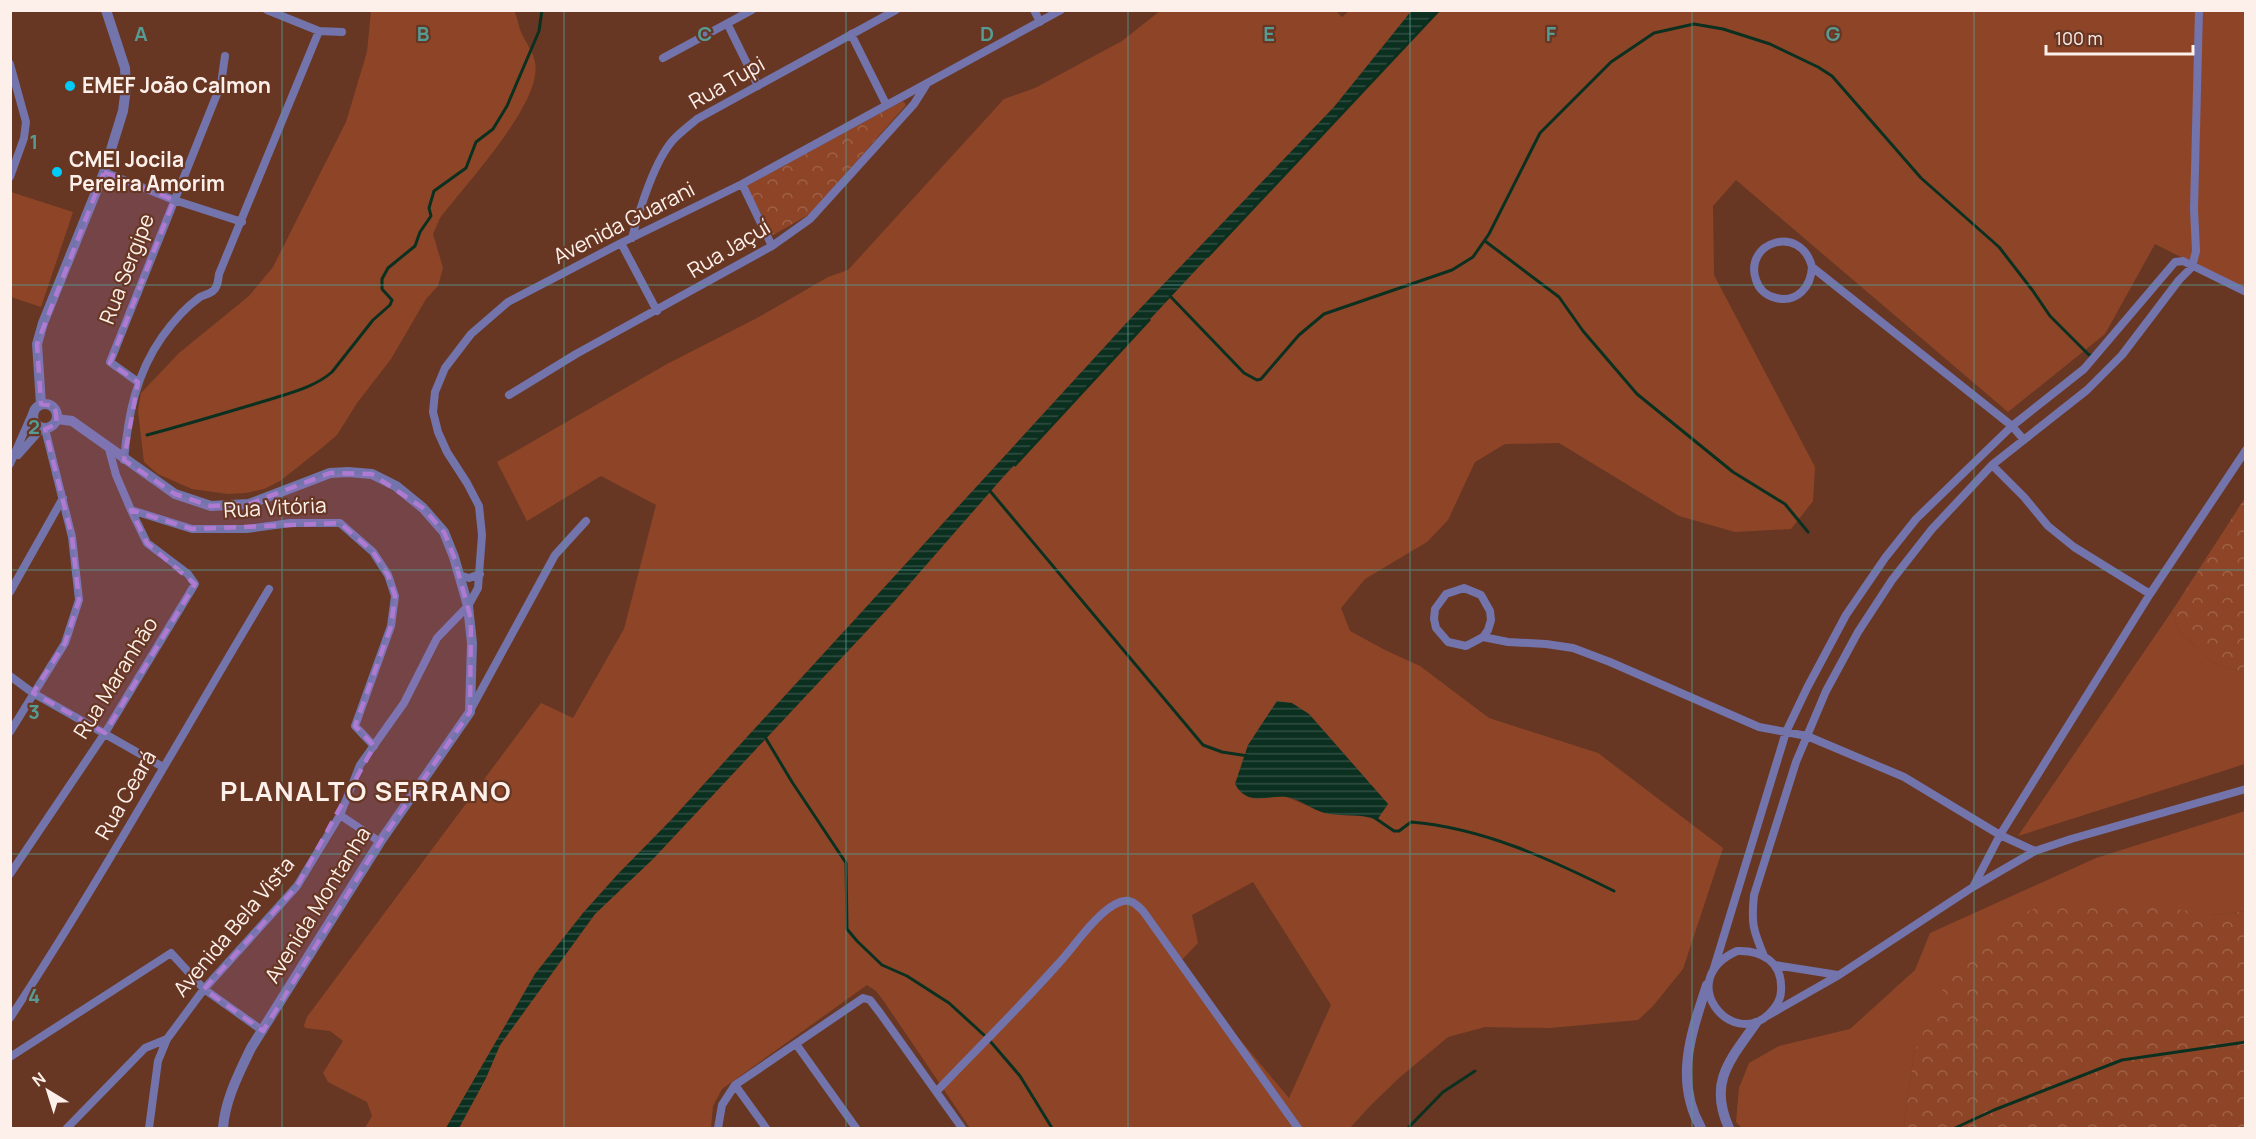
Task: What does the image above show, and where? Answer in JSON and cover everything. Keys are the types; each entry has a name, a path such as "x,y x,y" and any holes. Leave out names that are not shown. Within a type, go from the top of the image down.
{"street":[{"path":"41,404 37,344 43,323 104,172 123,111 126,88 125,68 106,10"},
{"path":"267,10 319,31 342,32"},
{"path":"663,57 728,25 752,10"},
{"name":"Rua Tupi","path":"632,238 639,210 660,160 674,139 697,119 896,10"},
{"path":"1034,10 1040,22"},
{"name":"Avenida Guarani","path":"468,606 478,588 480,574 482,535 479,506 438,432 433,412 435,392 445,368 471,334 508,302 621,243 742,184 1061,10"},
{"path":"1764,956 1753,930 1754,895 1796,762 1826,691 1858,632 1892,580 1932,529 1992,465 2087,390 2122,355 2179,280 2192,267 2196,251 2199,10"},
{"path":"728,25 758,86"},
{"path":"124,459 129,414 138,382 162,336 191,305 203,295 213,291 218,284 219,274 319,31"},
{"path":"851,34 886,104"},
{"name":"Rua Sergipe","path":"138,382 110,362 221,84 225,56"},
{"path":"10,64 26,122 24,138 10,177"},
{"name":"Rua Jaçuí","path":"509,395 576,354 772,246 810,219 914,104 926,85"},
{"path":"104,172 174,200 242,222"},
{"path":"742,184 772,246"},
{"path":"1812,267 1809,284 1804,291 1788,299 1771,297 1764,293 1758,286 1754,269 1760,253 1766,247 1782,241 1791,242 1806,251 1812,267 2012,426 2024,440"},
{"path":"621,243 657,311"},
{"path":"1701,1128 1692,1113 1686,1082 1687,1058 1696,1018 1714,968 1786,732 1846,615 1885,558 1916,519 2012,426 2084,369 2175,262 2183,261 2246,292"},
{"path":"41,404 54,407 57,419 53,426 44,428 11,463 35,408 41,404"},
{"path":"10,732 65,643 79,600 72,537 63,498 44,428 34,423 33,414"},
{"path":"57,419 72,421 175,495 211,506 249,504 330,473 348,471 372,474 396,486 423,508 444,532 459,575 468,606 472,643 470,712"},
{"path":"109,448 116,475 131,510"},
{"path":"1973,887 2000,835 2150,594 2246,450"},
{"path":"1992,465 2024,497 2048,526 2074,547 2150,594"},
{"path":"10,592 63,498"},
{"name":"Rua Maranhão","path":"10,874 105,733 195,584 188,574 147,543 131,510"},
{"name":"Rua Vitória","path":"131,510 192,529 247,529 290,523 340,524 374,552 388,575 395,596 391,626 355,726 374,746"},
{"path":"470,712 555,555 586,520"},
{"path":"459,575 469,578 480,574"},
{"path":"1483,637 1491,620 1490,611 1481,595 1464,588 1446,594 1435,609 1436,628 1448,642 1466,646 1483,637 1508,642 1573,648 1759,727 1807,736 1904,777 2000,835 2035,851"},
{"name":"Rua Ceará","path":"10,1018 74,920 269,589"},
{"name":"Avenida Bela Vista","path":"149,1128 158,1061 166,1039 204,989 297,886 340,815 360,765 404,703 437,638 468,606"},
{"path":"10,676 33,693 163,767"},
{"name":"Avenida Montanha","path":"223,1128 235,1081 251,1048 380,842 470,712"},
{"path":"1730,1128 1722,1111 1720,1092 1725,1071 1756,1023 1839,975 1973,887 2035,851 2246,789"},
{"path":"340,815 380,842"},
{"path":"937,1091 1058,965 1099,918 1109,908 1128,900 1143,911 1298,1128"},
{"path":"1714,968 1724,957 1737,951 1751,951 1764,956 1775,965 1781,978 1781,992 1777,1006 1767,1016"},
{"path":"10,1057 171,952 204,989 263,1031"},
{"path":"1775,965 1839,975"},
{"path":"1707,985 1712,1004 1720,1014 1730,1021 1742,1024 1756,1023"},
{"path":"718,1128 722,1105 735,1086 863,998 867,998 880,1012 962,1128"},
{"path":"67,1128 145,1048 166,1039"},
{"path":"796,1044 856,1128"},
{"path":"735,1086 765,1128"}],"highlighted area":[{"path":"104,172 174,200 110,363 138,382 124,460 175,494 211,506 249,504 330,473 372,474 423,508 444,532 454,557 471,619 470,712 380,842 263,1031 204,989 297,886 374,746 355,726 391,626 395,596 388,575 373,552 340,523 192,529 131,510 147,543 195,584 105,733 33,693 65,643 79,600 72,537 45,429 57,424 55,406 41,404 37,344"}],"green space":[{"path":"1335,10 1342,17 1349,11 1412,11 1334,107 1132,317 583,913 535,974 446,1128 365,1128 372,1116 367,1102 328,1082 323,1073 343,1041 330,1031 305,1028 307,1017 541,703 573,718 624,629 656,505 601,476 527,521 497,462 667,364 759,317 828,277 848,270 1004,99 1035,88 1122,41 1160,11"},
{"path":"371,11 514,11 535,62 534,79 527,99 500,143 440,218 433,234 443,268 438,286 426,299 391,359 357,403 337,435 280,481 264,489 228,494 192,489 158,474 144,462 138,411 141,393 179,353 249,296 273,267 346,122 367,52"},
{"path":"1437,11 2245,11 2245,289 2155,244 2105,334 2008,412 1736,180 1713,206 1714,275 1815,467 1813,501 1791,529 1735,532 1679,516 1559,443 1505,444 1475,462 1448,520 1427,542 1365,579 1341,608 1350,631 1420,666 1489,718 1598,753 1723,848 1683,969 1653,1006 1638,1020 1550,1028 1485,1027 1448,1037 1399,1078 1350,1128 970,1128 883,1000 867,985 722,1089 713,1106 711,1128 459,1128 486,1078 500,1045 595,914 653,859 892,604 1004,476","holes":["1309,714 1388,804 1376,820 1365,815 1324,813 1287,797","1253,882 1331,1005 1289,1098 1177,965 1198,943 1192,915"]},
{"path":"903,101 906,105 810,214 773,235 746,186"},
{"path":"11,192 73,212 41,307 11,297"},
{"path":"2245,498 2245,673 2212,662 2179,631 2172,611"},
{"path":"2172,611 2179,631 2212,662 2245,673 2245,764 2018,836"},
{"path":"2245,811 2245,911 2218,915 2184,911 1914,1053 1904,1125 1906,1128 1742,1128 1736,1122 1739,1088 1749,1063 1779,1046 1850,1029 1915,970 1930,933 2096,858"},
{"path":"2120,901 2218,915 2245,911 2245,1128 1906,1128 1904,1125 1914,1053 1945,985 1966,951 2003,922 2045,904"}],"shaded area":[{"path":"1412,10 1437,11 1004,476 892,604 653,859 595,914 500,1045 486,1078 459,1128 446,1128 535,974 583,913 1132,317 1334,107"},
{"path":"1277,701 1292,703 1309,714 1388,804 1377,820 1325,813 1291,798 1251,798 1240,791 1235,784 1248,745"}],"waterway":[{"path":"147,435 293,392 318,382 332,372 373,320 390,305 392,300 382,289 382,279 388,268 415,246 420,232 431,216 429,208 434,191 466,168 476,142 493,129 507,106 539,31 542,10"},
{"path":"1208,256 1439,10"},
{"path":"1170,296 1244,373 1257,380 1261,379 1299,335 1324,314 1452,270 1473,257 1489,234 1540,133 1611,62 1654,33 1694,24 1723,29 1770,44 1832,76 1921,178 1999,247 2050,316 2089,355 2093,355"},
{"path":"1485,241 1559,297 1583,331 1637,394 1733,472 1785,504 1808,532"},
{"path":"1015,465 1149,320"},
{"path":"990,491 1203,745 1222,752 1248,756"},
{"path":"765,737 846,863 847,929 882,965 907,976 949,1003 984,1035"},
{"path":"1375,818 1394,831 1399,831 1411,822 1438,825 1490,838 1541,857 1614,891"},
{"path":"990,1041 1020,1076 1052,1128"},
{"path":"1955,1128 1994,1110 2122,1060 2246,1042"},
{"path":"1408,1128 1443,1092 1475,1071"}],"place":[{"name":"EMEF João Calmon","path":"70,86"},
{"name":"CMEI Jocila Pereira Amorim","path":"57,172"}],"district":[{"name":"PLANALTO SERRANO","path":"366,792"}]}
